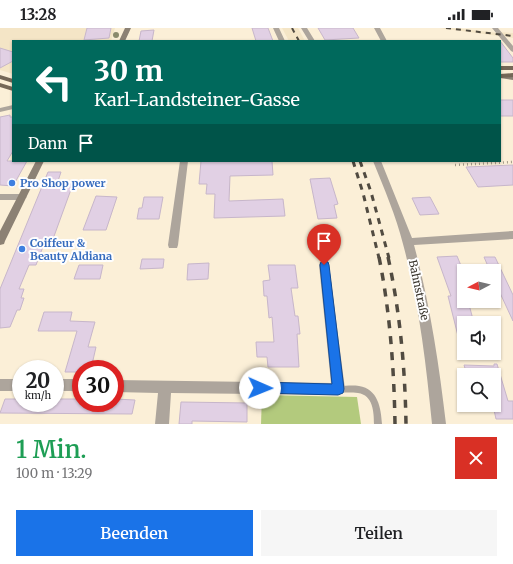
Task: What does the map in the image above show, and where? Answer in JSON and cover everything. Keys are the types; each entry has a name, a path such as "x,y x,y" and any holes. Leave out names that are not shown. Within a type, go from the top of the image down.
{"main road":[{"path":"501,73 513,68"},
{"path":"501,73 513,75"},
{"path":"0,77 12,80"},
{"path":"0,85 12,89"}],"street":[{"path":"122,40 128,28"},
{"path":"276,28 282,40"},
{"path":"304,28 311,40"},
{"path":"377,28 383,40"},
{"path":"495,28 513,50"},
{"path":"501,73 513,78"},
{"path":"0,110 12,107"},
{"path":"0,241 40,162"},
{"path":"173,245 184,162"},
{"name":"Bahnstraße","path":"377,162 408,242 418,281 432,358 438,424"},
{"path":"0,197 22,197"},
{"path":"408,242 513,235"},
{"path":"124,386 338,389 324,265"},
{"path":"0,385 12,385"},
{"path":"162,424 165,386"}],"lane":[{"path":"338,389 364,391 374,399 378,413 378,424"}],"path":[{"path":"454,165 513,162"}],"shaded area":[{"path":"0,28 115,28 111,40 12,40 12,74 0,70"},
{"path":"282,28 298,28 304,40 288,40"},
{"path":"439,28 513,33 513,38"}],"green space":[{"path":"262,395 357,397 361,424 261,424"}],"building":[{"path":"87,28 111,28 109,38 84,40"},
{"path":"252,28 268,28 273,40 256,40"},
{"path":"318,28 353,28 359,38 325,40"},
{"path":"154,30 152,40 139,40 141,31"},
{"path":"501,42 513,58 513,62 501,62"},
{"path":"0,48 12,52 12,62 0,68"},
{"path":"501,100 513,100 513,116 501,116"},
{"path":"10,115 10,117 12,117 12,153 7,161 26,162 13,186 0,185 0,117"},
{"path":"201,162 272,162 273,175 230,176 229,201 283,199 285,216 214,218 215,194 206,194 207,184 199,184"},
{"path":"513,165 513,185 478,187 466,167"},
{"path":"48,172 61,172 57,184 73,184 53,239 46,239 36,265 29,265 19,289 24,289 21,298 24,298 20,310 17,310 10,327 0,328 0,289"},
{"path":"330,178 338,204 334,205 337,218 318,219 310,179"},
{"path":"96,196 117,197 106,230 83,230"},
{"path":"144,197 163,197 159,219 137,219 139,208 142,208"},
{"path":"430,197 439,214 420,215 412,198"},
{"path":"457,256 460,264 457,264 457,308 470,308 472,316 457,316 457,332 448,296 451,296 437,257"},
{"path":"484,257 495,257 498,264 487,264"},
{"path":"142,259 164,259 163,268 140,269"},
{"path":"209,263 208,279 187,280 188,264"},
{"path":"79,265 103,265 100,279 74,279"},
{"path":"268,265 295,265 298,288 291,288 295,316 298,316 300,334 297,334 299,367 268,367 267,357 257,357 256,342 274,342 272,317 269,318 267,296 264,296 263,281 270,280"},
{"path":"501,270 513,295 513,321 501,295"},
{"path":"44,312 72,312 70,321 95,322 88,347 96,347 93,360 72,360 72,372 65,372 77,331 38,331"},
{"path":"494,364 497,364 498,368 465,368 464,365 494,366"},
{"path":"501,377 508,401 513,401 513,419 496,419 494,412 501,412"},
{"path":"5,399 12,399 12,412 64,412 64,399 72,399 72,412 124,412 124,399 135,400 132,414 0,413"},
{"path":"181,402 247,403 247,422 192,421 192,424 179,424"}],"railway":[{"path":"292,28 298,40"},
{"path":"446,28 513,36"},
{"path":"353,162 363,193 379,258"},
{"path":"360,162 371,192 389,258"},
{"path":"379,257 391,340 395,424"},
{"path":"388,257 396,298 401,340 406,424"}],"place":[{"name":"Pro Shop power","path":"12,183"},
{"name":"Coiffeur & Beauty Aldiana","path":"22,249"}],"route":[{"path":"260,388 338,389 324,265"}]}
